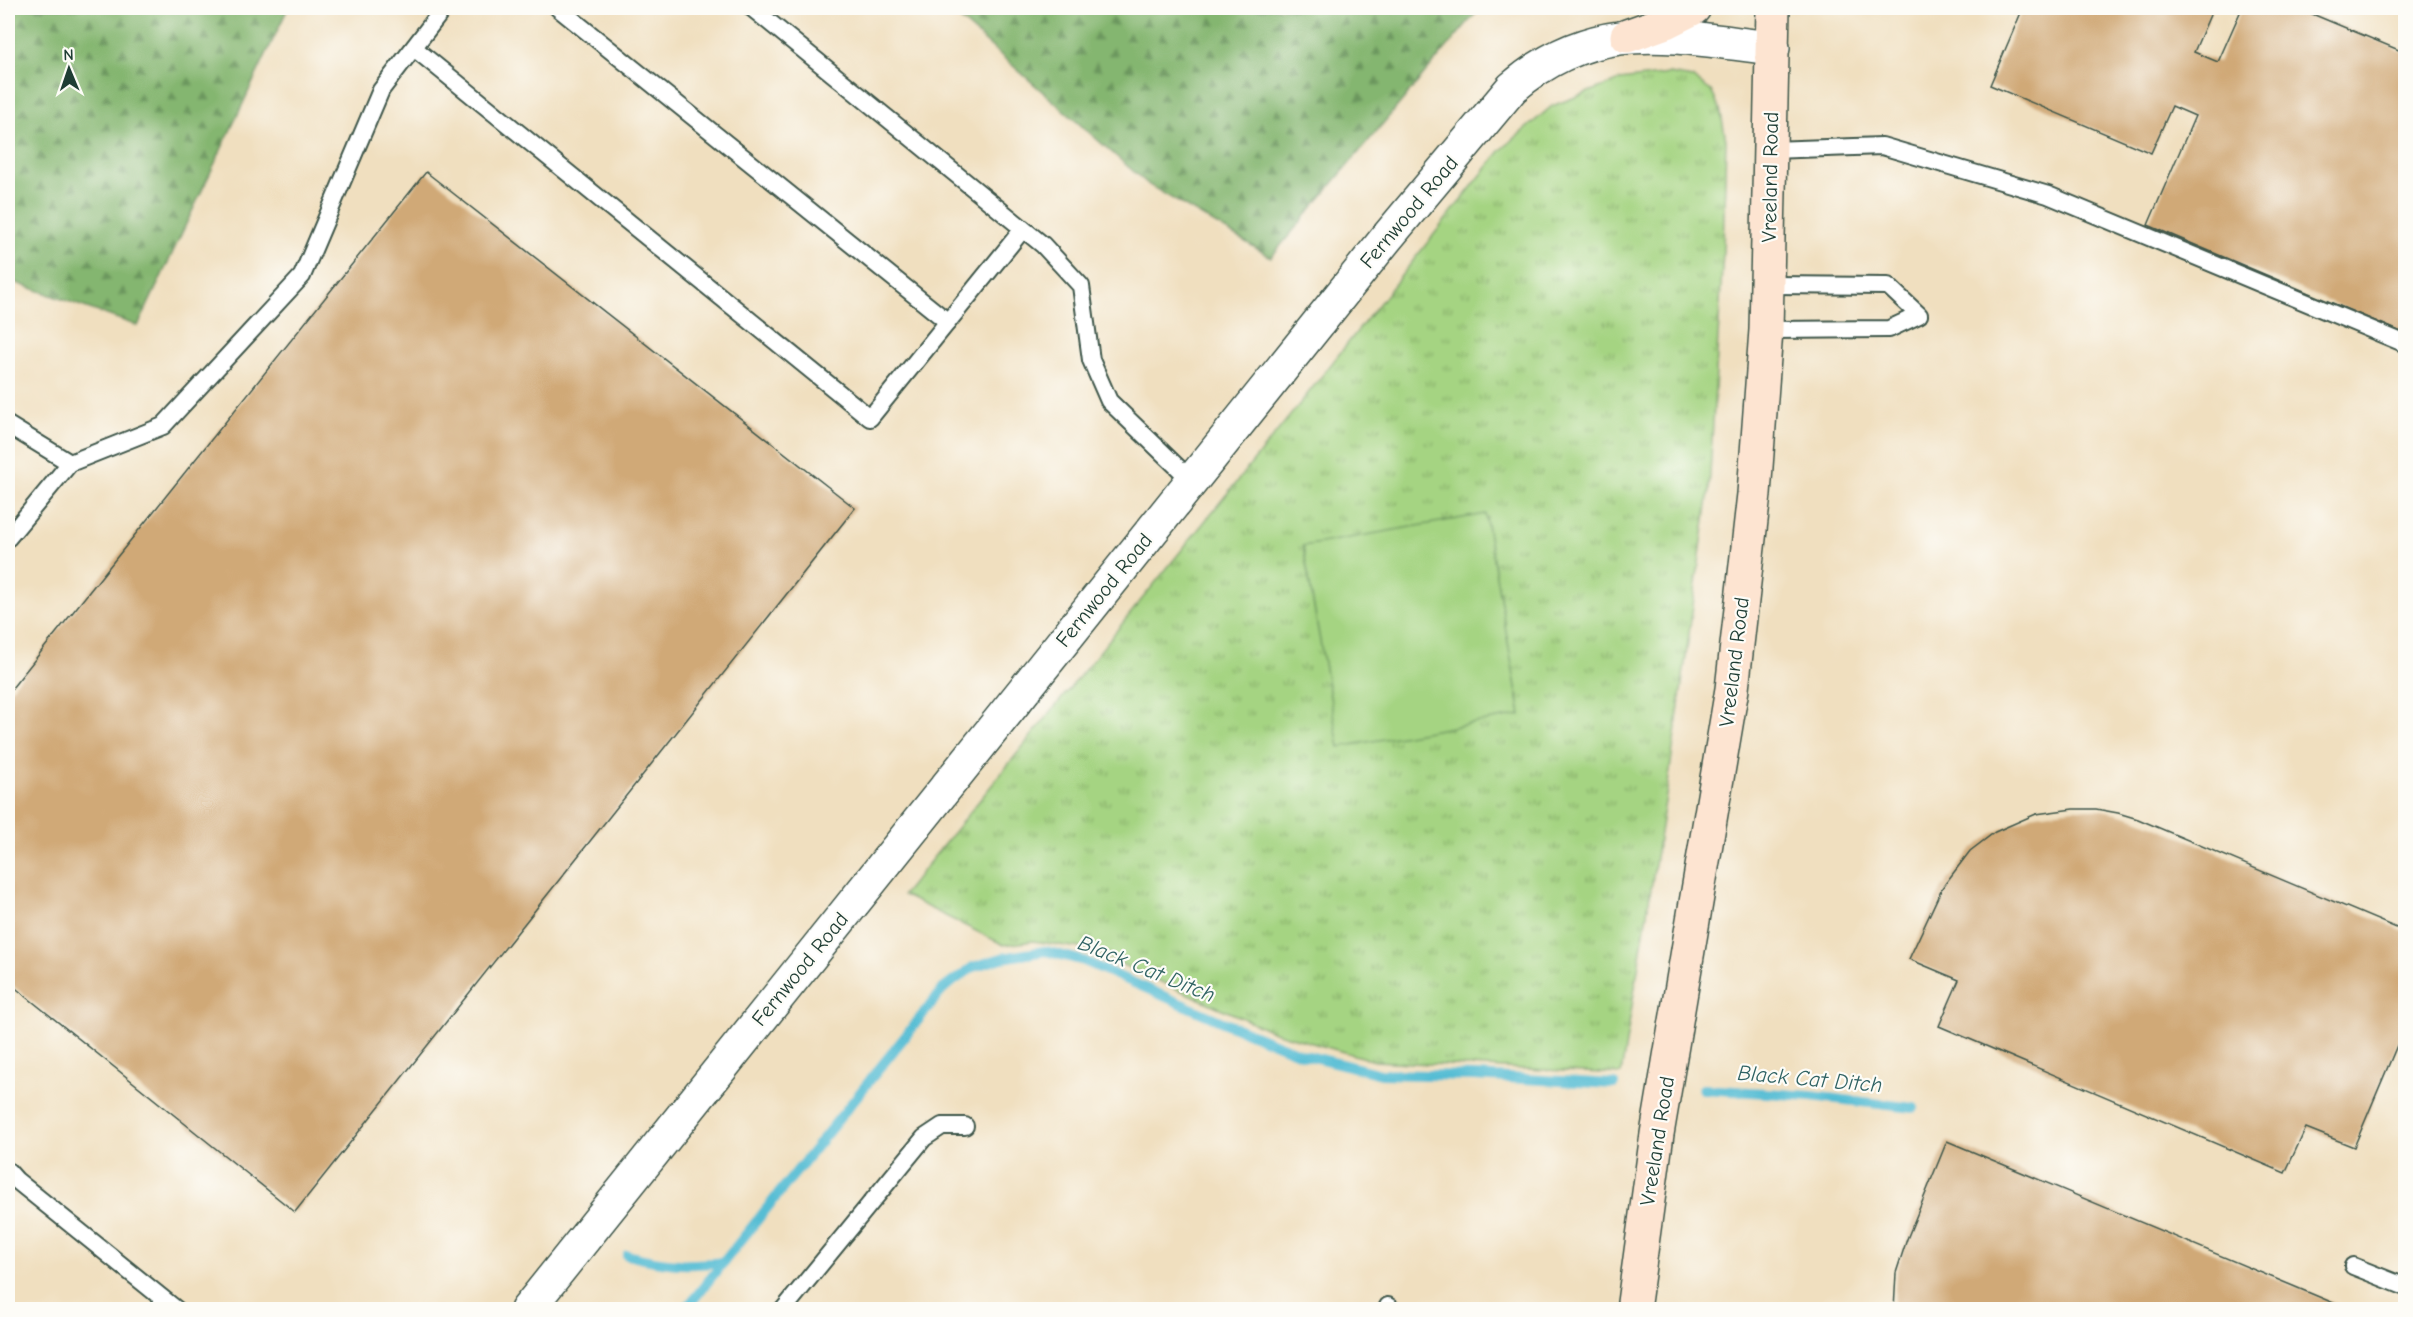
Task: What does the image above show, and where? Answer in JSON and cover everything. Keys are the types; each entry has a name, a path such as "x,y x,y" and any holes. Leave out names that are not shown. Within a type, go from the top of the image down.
{"street":[{"path":"1627,36 1666,22 1694,8"},
{"name":"Vreeland Road","path":"1633,1310 1657,1134 1732,689 1754,494 1766,330 1773,8"},
{"name":"Fernwood Road","path":"527,1310 1384,240 1512,88 1553,57 1601,40 1627,36 1678,37 1773,48"}],"lane":[{"path":"8,538 70,463 163,426 302,276 381,90 444,8"},
{"path":"558,8 948,322"},
{"path":"752,8 1043,245 1082,286 1091,360 1109,401 1192,482"},
{"path":"414,48 870,418 1023,229"},
{"path":"1770,150 1882,146 2048,195 2406,344"},
{"path":"1766,330 1889,329 1919,315 1888,286 1767,285"},
{"path":"8,424 70,463"},
{"path":"783,1310 924,1138 942,1126 965,1126"},
{"path":"8,1171 16,1180 177,1310"},
{"path":"2353,1266 2406,1287"}],"green space":[{"path":"8,8 288,8 138,326 8,280"},
{"path":"947,8 1480,8 1271,257 1149,185"},
{"path":"1669,74 1693,78 1711,91 1720,109 1726,140 1723,252 1709,491 1669,777 1621,1074 1375,1061 1274,1032 1087,949 1033,941 1004,945 903,895 1306,396 1500,151 1552,106 1620,80"},
{"path":"1485,514 1521,715 1339,747 1303,546"}],"building":[{"path":"2023,8 2213,8 2194,52 2218,62 2242,8 2298,8 2406,53 2406,334 2148,225 2195,116 2172,106 2151,153 1990,85"},
{"path":"426,172 855,508 295,1212 8,982 8,693"},
{"path":"2073,809 2096,809 2138,819 2406,932 2406,1024 2354,1147 2306,1128 2285,1173 1939,1026 1959,980 1909,959 1942,888 1970,851 1995,832 2036,814"},
{"path":"1947,1141 2343,1307 2342,1310 1894,1310 1896,1273 1907,1239"}],"waterway":[{"name":"Black Cat Ditch","path":"685,1310 944,988 973,967 1002,958 1045,951 1084,961 1301,1054 1381,1074 1474,1076 1614,1084"},
{"name":"Black Cat Ditch","path":"1703,1089 1811,1096 1914,1108"},
{"name":"Black Cat Ditch","path":"627,1255 675,1264 724,1262"}]}
